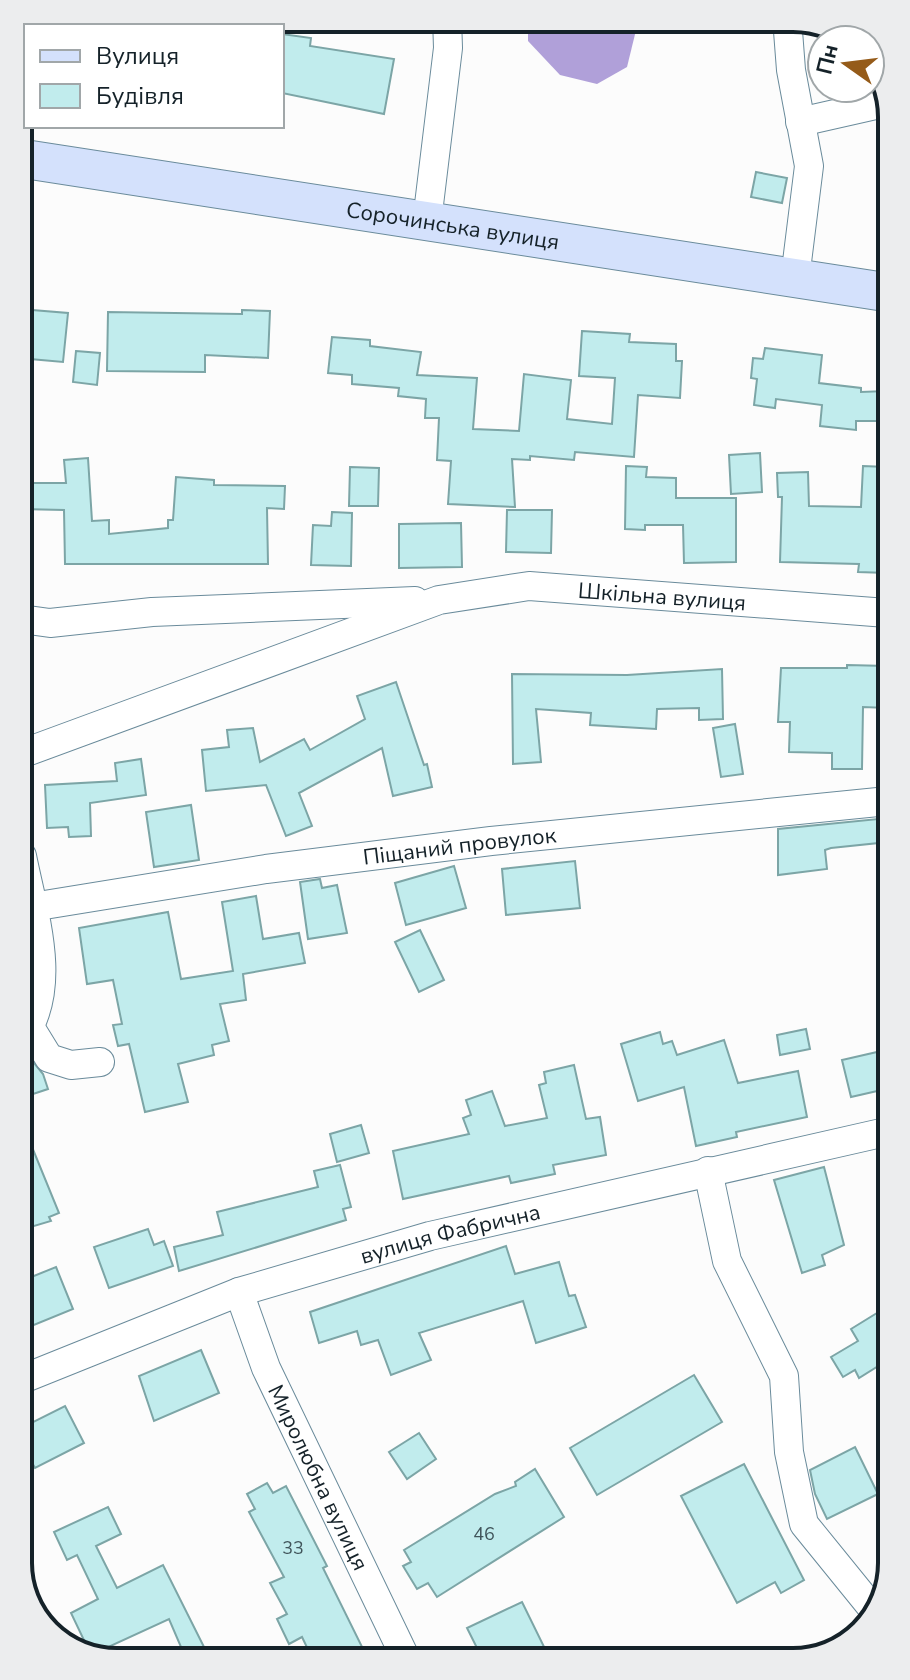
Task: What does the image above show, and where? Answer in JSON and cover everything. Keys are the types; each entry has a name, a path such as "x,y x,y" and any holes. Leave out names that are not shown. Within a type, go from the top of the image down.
{"main road":[{"name":"Сорочинська вулиця","path":"32,160 878,291"}],"street":[{"path":"427,221 447,32"},
{"path":"789,32 809,166 795,278"},
{"path":"800,122 877,105"},
{"name":"Шкільна вулиця","path":"32,621 50,623 183,610 439,600 529,586 878,612"},
{"name":"Шкільна вулиця","path":"32,750 439,600"},
{"name":"Піщаний провулок","path":"32,907 266,869 491,841 878,802"},
{"path":"32,907 40,947 39,1000 32,1017"},
{"path":"32,1039 49,1058 71,1065 100,1062"},
{"name":"вулиця Фабрична","path":"32,1375 239,1292 430,1236 878,1134"},
{"path":"708,1171 727,1261 784,1376 789,1452 804,1524 868,1603"},
{"name":"Миролюбна вулиця","path":"239,1292 266,1368 401,1648"}],"shaded area":[{"path":"528,32 636,32 627,67 597,84 560,75 528,41"}],"building":[{"path":"284,34 311,38 310,46 394,59 384,114 284,93"},
{"path":"756,172 787,178 782,203 751,197"},
{"path":"32,310 68,313 63,362 32,359"},
{"path":"242,310 270,311 268,358 205,355 205,372 107,371 108,312 242,314"},
{"path":"582,331 630,334 629,342 676,344 676,361 682,361 680,398 638,395 634,457 575,452 574,460 530,456 530,460 512,459 515,507 448,504 451,461 437,460 439,418 425,418 426,399 398,396 399,388 352,384 352,375 328,373 332,337 370,340 370,346 421,352 417,375 477,378 473,429 519,431 524,374 571,380 567,419 612,424 615,378 579,376"},
{"path":"765,348 822,355 819,383 861,388 861,392 878,391 878,421 856,421 856,430 820,426 822,405 776,399 775,408 754,405 757,379 751,378 753,358 763,359"},
{"path":"76,351 100,353 97,385 73,382"},
{"path":"760,453 762,492 731,494 729,455"},
{"path":"88,458 92,521 109,520 109,534 168,528 168,520 173,520 176,477 214,480 214,485 285,486 284,509 267,508 268,564 65,564 64,510 32,509 32,483 66,483 64,460"},
{"path":"626,466 647,467 646,477 676,478 676,498 736,498 736,562 684,563 683,525 645,525 645,530 625,529"},
{"path":"863,466 878,467 878,573 858,572 859,564 780,562 782,497 778,497 777,473 808,472 809,506 861,507"},
{"path":"350,467 379,468 378,506 349,506"},
{"path":"507,510 552,510 551,553 506,552"},
{"path":"332,512 352,513 351,566 311,565 313,525 331,526"},
{"path":"461,523 462,567 399,568 399,524"},
{"path":"847,665 878,666 878,708 863,707 862,769 832,769 832,753 789,752 790,722 778,722 781,668 847,668"},
{"path":"722,669 723,719 699,720 699,708 657,709 656,729 590,725 591,713 536,709 541,762 513,764 512,674 627,675"},
{"path":"396,682 424,765 427,764 432,787 393,796 382,748 299,793 312,826 286,836 266,785 206,791 202,750 229,747 227,730 253,728 260,762 304,739 310,750 365,719 357,696"},
{"path":"735,724 743,774 721,777 713,728"},
{"path":"141,759 146,795 90,803 91,836 69,837 68,827 47,828 45,785 117,781 115,763"},
{"path":"191,805 199,860 154,867 146,812"},
{"path":"878,819 878,843 831,848 825,850 827,869 778,875 778,829"},
{"path":"575,861 580,908 506,915 502,869"},
{"path":"454,866 466,908 406,925 395,883"},
{"path":"320,879 322,888 337,885 347,933 308,939 300,882"},
{"path":"256,896 263,939 299,933 305,963 243,974 246,1000 220,1004 229,1041 212,1045 214,1055 178,1064 188,1102 145,1112 129,1044 118,1046 113,1025 122,1024 113,980 87,984 79,928 168,912 181,979 233,971 222,902"},
{"path":"420,930 444,980 419,992 395,942"},
{"path":"806,1029 810,1049 780,1055 777,1035"},
{"path":"660,1032 663,1044 672,1041 677,1055 724,1040 738,1083 798,1071 807,1117 736,1132 737,1137 696,1146 684,1087 638,1101 621,1044"},
{"path":"877,1052 878,1091 851,1097 842,1060"},
{"path":"32,1060 43,1074 48,1089 32,1094"},
{"path":"574,1065 586,1119 600,1117 606,1155 553,1165 555,1174 511,1183 509,1176 403,1199 393,1151 469,1134 463,1118 471,1115 466,1100 492,1091 505,1126 547,1118 539,1085 546,1083 544,1072"},
{"path":"361,1125 369,1153 337,1162 330,1134"},
{"path":"32,1147 59,1213 49,1217 51,1221 32,1227"},
{"path":"340,1165 351,1207 343,1209 346,1220 179,1271 174,1247 223,1235 217,1212 318,1187 314,1171"},
{"path":"824,1167 844,1245 822,1255 825,1265 802,1273 774,1180"},
{"path":"148,1229 154,1245 164,1241 173,1266 109,1288 94,1247"},
{"path":"506,1246 515,1274 559,1262 569,1296 575,1295 586,1327 536,1343 523,1301 419,1333 431,1360 391,1375 378,1340 361,1345 357,1331 319,1343 310,1312"},
{"path":"56,1267 73,1309 32,1326 32,1277"},
{"path":"878,1312 878,1366 859,1378 855,1370 843,1377 831,1357 858,1341 851,1329"},
{"path":"201,1350 219,1393 154,1421 139,1376"},
{"path":"694,1375 722,1422 597,1495 570,1448"},
{"path":"65,1406 84,1443 35,1468 32,1463 32,1422"},
{"path":"419,1433 436,1459 407,1479 389,1452"},
{"path":"855,1447 878,1494 827,1519 815,1494 810,1470"},
{"path":"744,1464 804,1580 781,1593 775,1582 737,1603 681,1496"},
{"path":"535,1469 564,1517 437,1597 428,1583 417,1589 403,1566 411,1562 404,1550 495,1494 516,1486 515,1482"},
{"path":"267,1483 273,1493 286,1486 327,1566 323,1568 363,1648 307,1648 302,1637 289,1644 277,1619 287,1614 270,1583 284,1577 249,1512 255,1509 247,1494"},
{"path":"108,1507 121,1534 96,1546 117,1588 163,1565 204,1648 181,1648 169,1619 108,1647 85,1642 71,1613 98,1599 77,1555 67,1560 54,1532"},
{"path":"522,1602 545,1648 477,1648 467,1628"}]}
